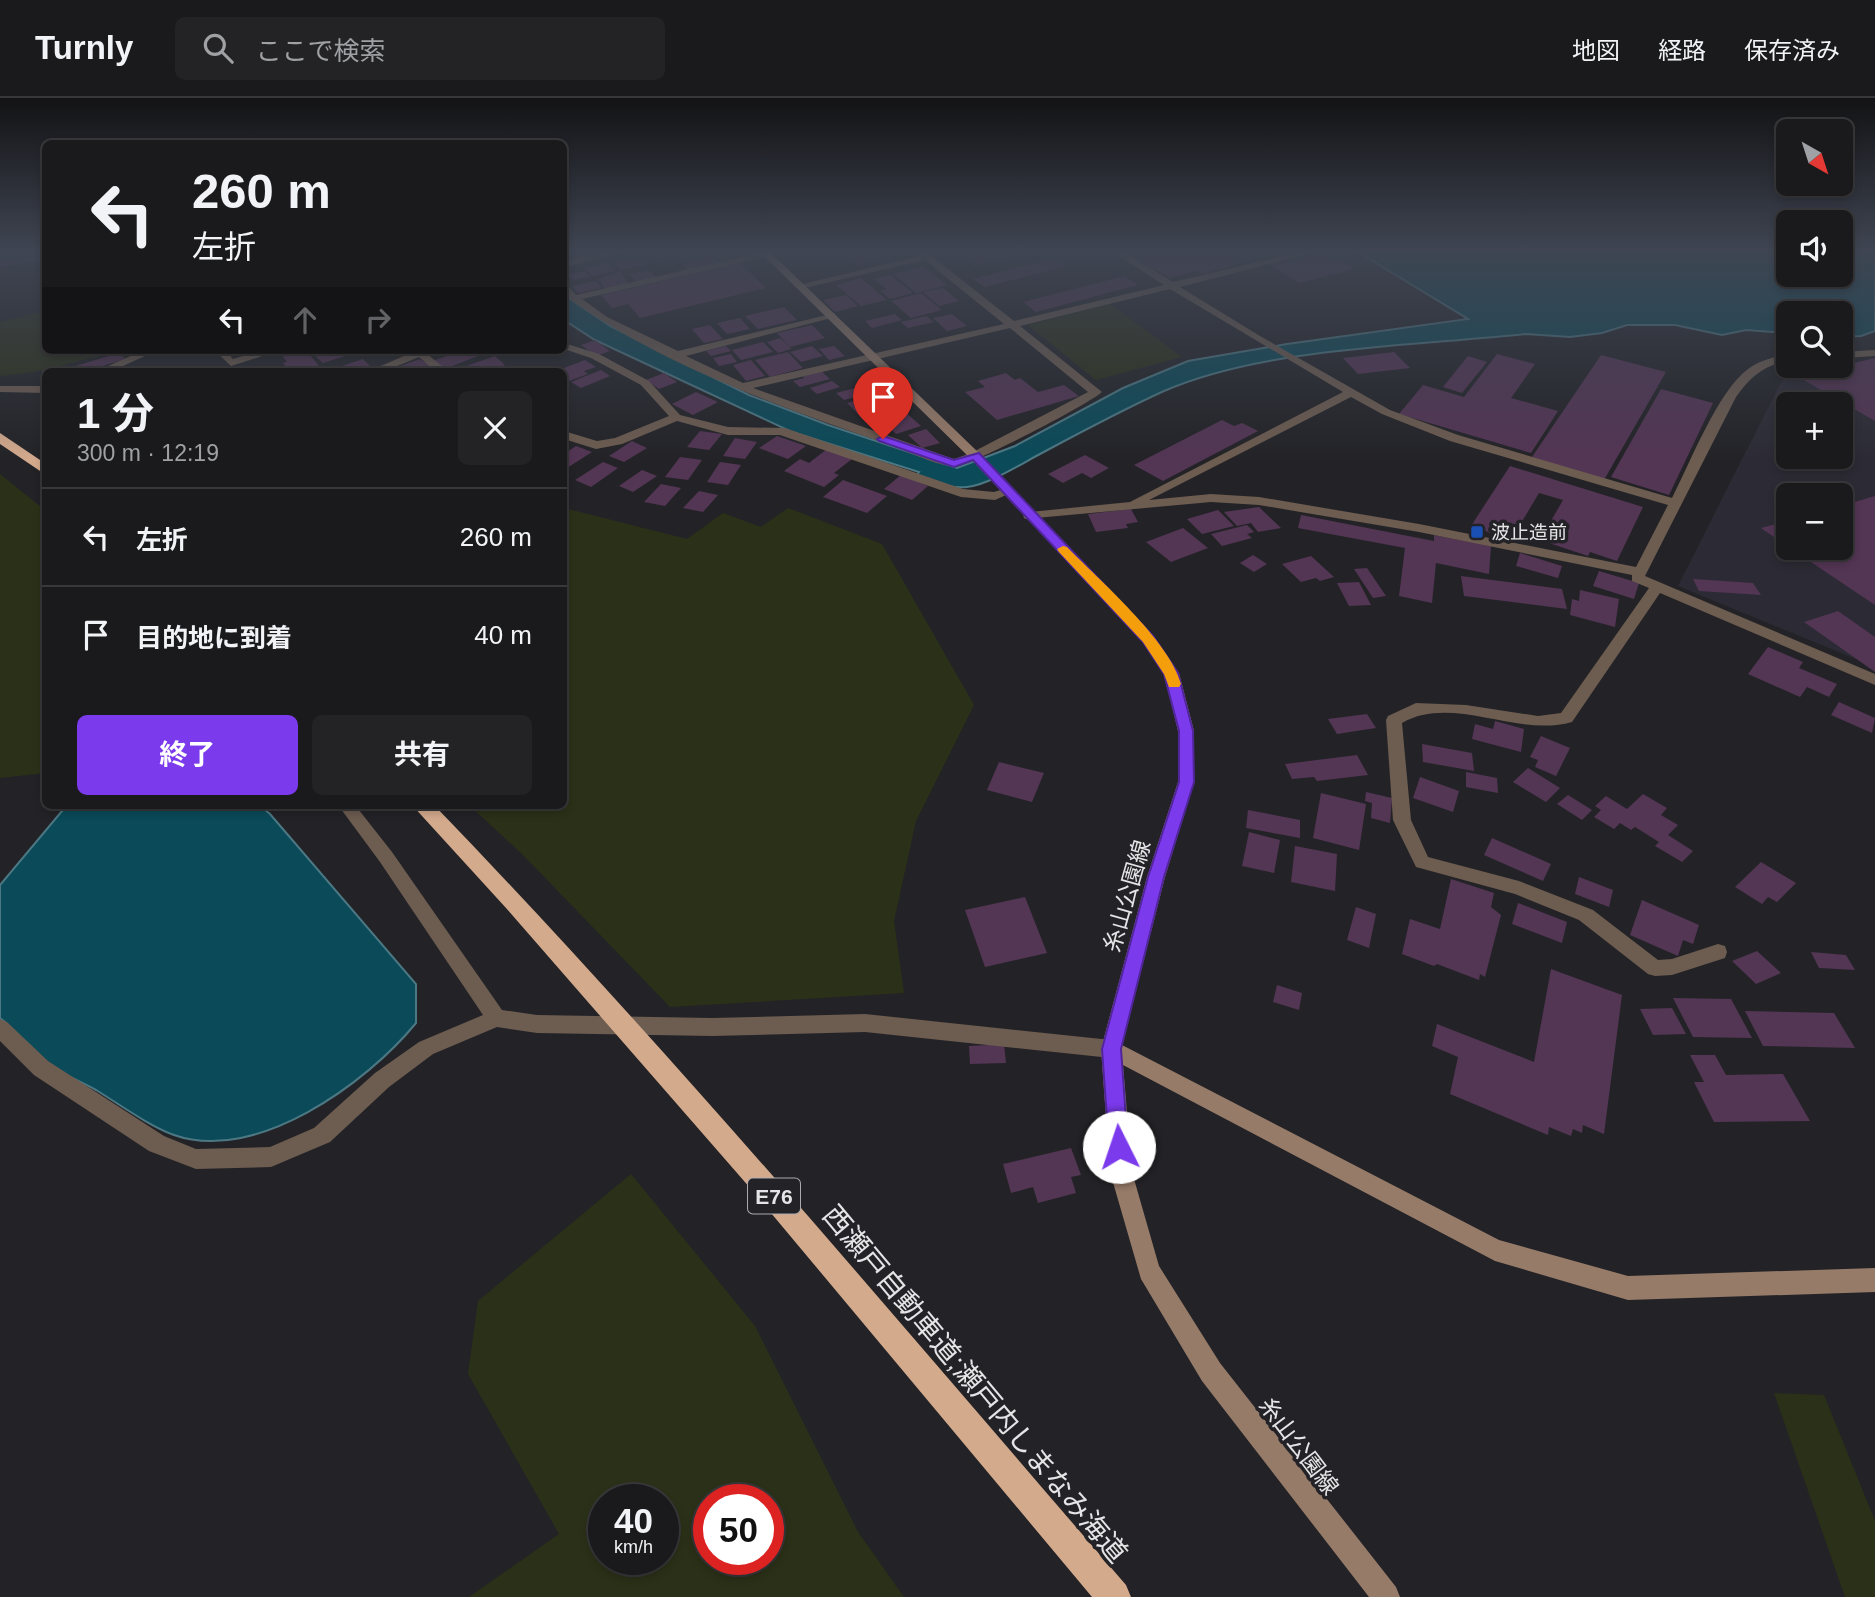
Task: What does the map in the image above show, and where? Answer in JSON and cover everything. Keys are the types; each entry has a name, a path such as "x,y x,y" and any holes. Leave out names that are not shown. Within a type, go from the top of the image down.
{"highway":[{"path":"0,437 42,468"},
{"name":"西瀬戸自動車道;瀬戸内しまなみ海道","path":"426,809 514,902 760,1180 1114,1597"}],"main road":[{"name":"糸山公園線","path":"837,321 975,456 1148,639 1171,673 1186,731 1186,782 1156,877 1111,1049 1121,1172 1149,1271 1211,1372 1386,1597"},
{"path":"1111,1049 1495,1250 1628,1288 1875,1280"}],"street":[{"path":"607,321 742,387 811,414 954,463 975,456 1096,392 1004,321"},
{"path":"676,355 808,321"},
{"path":"742,387 1025,321"},
{"path":"1230,321 1387,412 1454,438 1674,503"},
{"path":"567,347 595,356 645,383 676,418 728,431 781,431 961,493 995,496 1007,492"},
{"path":"1853,354 1875,353"},
{"path":"110,368 143,354"},
{"path":"223,354 231,363 262,354"},
{"path":"382,368 416,354"},
{"path":"426,354 439,368"},
{"path":"1776,360 1746,373 1730,397 1637,578 1875,680"},
{"path":"0,389 42,393"},
{"path":"1127,506 1351,392"},
{"path":"567,436 596,445 618,441 676,418"},
{"path":"1030,516 1211,498 1259,501 1419,528 1639,572"},
{"path":"1658,586 1566,718 1538,722 1466,710 1416,708 1394,720 1402,820 1423,862 1519,888 1586,915 1655,968 1672,967 1718,952"},
{"path":"349,809 386,857 496,1017"},
{"path":"0,1028 41,1068 157,1144 196,1159 271,1157 322,1135 382,1080 426,1048 496,1017 537,1024 712,1027 865,1023 1111,1049"}],"shaded area":[{"path":"1875,368 1875,667 1678,586 1782,380 1853,378 1853,371"}],"green space":[{"path":"42,321 42,354 132,354 122,358 96,357 42,368 42,370 0,376 0,322"},
{"path":"1044,321 1133,321 1182,357 1096,380 1028,325"},
{"path":"0,474 42,508 42,773 0,778"},
{"path":"788,508 882,544 974,705 916,821 894,921 904,993 670,1007 523,855 473,809 567,809 567,509 687,539 723,513 761,527"},
{"path":"631,1174 755,1326 858,1532 904,1597 469,1597 559,1534 468,1374 478,1301"},
{"path":"1774,1393 1824,1395 1875,1521 1875,1597 1845,1597"}],"water":[{"path":"567,321 603,321 749,395 828,425 957,468 1015,446 1123,388 1188,361 1454,321 1776,321 1776,332 1746,330 1722,335 1675,325 1627,325 1602,333 1570,337 1526,334 1341,350 1248,365 1204,376 1164,391 994,478 961,487 948,486 916,476 919,472 792,432 595,340"},
{"path":"1853,321 1875,321 1875,331 1853,336"},
{"path":"64,809 264,809 416,984 416,1023 369,1070 340,1092 274,1128 240,1138 206,1141 174,1135 43,1062 27,1051 0,1018 0,885"}],"building":[{"path":"743,321 750,329 727,334 717,323"},
{"path":"750,321 793,321 758,329"},
{"path":"865,321 898,321 872,328"},
{"path":"933,321 934,322 908,328 901,322"},
{"path":"936,321 961,321 967,326 947,331"},
{"path":"710,325 723,339 704,343 692,329"},
{"path":"812,325 825,338 790,347 777,333"},
{"path":"780,338 791,349 778,353 767,342"},
{"path":"595,340 610,351 596,356 581,345"},
{"path":"763,342 773,352 741,360 732,350"},
{"path":"726,346 731,351 711,356 706,351"},
{"path":"812,346 823,356 801,362 790,352"},
{"path":"834,346 845,356 829,360 819,349"},
{"path":"788,352 803,368 770,377 755,360"},
{"path":"1394,352 1410,368 1358,374 1343,358"},
{"path":"116,354 125,359 96,368 72,367"},
{"path":"281,354 309,354 319,366 287,368 283,363 287,362"},
{"path":"317,354 352,354 323,363 314,355"},
{"path":"452,354 483,354 447,368 433,361"},
{"path":"731,354 737,362 719,366 713,358"},
{"path":"1497,354 1535,364 1511,398 1558,411 1531,453 1399,414 1423,385 1464,397"},
{"path":"1601,355 1666,372 1604,480 1532,457"},
{"path":"495,356 505,365 498,368 461,368"},
{"path":"1468,356 1487,362 1462,393 1443,387"},
{"path":"1875,358 1875,421 1853,408 1853,392 1825,392 1800,378 1853,378 1853,363"},
{"path":"363,359 372,368 336,368"},
{"path":"420,359 433,368 394,368"},
{"path":"585,360 596,367 584,371 588,374 567,382 567,368 564,368"},
{"path":"751,360 765,376 746,381 733,365"},
{"path":"819,369 830,379 800,387 793,381 804,378 801,374"},
{"path":"601,370 610,376 581,388 571,382"},
{"path":"664,373 677,382 659,389 646,380"},
{"path":"1006,373 1015,380 1020,378 1038,392 1064,385 1079,396 997,420 965,392 985,387 978,381"},
{"path":"832,381 840,387 817,394 810,388"},
{"path":"867,385 874,392 844,400 836,393"},
{"path":"1661,389 1713,403 1669,495 1611,477"},
{"path":"696,392 718,402 693,415 672,404"},
{"path":"886,392 900,405 863,419 847,403"},
{"path":"904,411 921,426 896,434 880,418"},
{"path":"1222,420 1234,426 1242,423 1258,431 1163,481 1134,465"},
{"path":"926,429 940,443 922,448 908,435"},
{"path":"700,431 722,434 709,450 687,447"},
{"path":"777,436 806,446 788,459 759,448"},
{"path":"735,438 757,442 745,459 723,456"},
{"path":"632,441 647,448 624,462 609,456"},
{"path":"576,446 592,452 567,468 567,452"},
{"path":"827,449 852,459 834,473 839,475 824,487 784,471 800,459 809,463"},
{"path":"1085,455 1109,468 1091,478 1082,473 1063,483 1048,474"},
{"path":"680,457 702,460 688,480 665,477"},
{"path":"603,462 618,468 591,487 575,480"},
{"path":"720,462 741,465 728,485 707,482"},
{"path":"1510,466 1643,507 1617,561 1590,552 1588,556 1540,540 1563,500 1539,493 1511,540 1471,526"},
{"path":"642,470 657,476 633,492 619,486"},
{"path":"901,475 928,486 912,500 884,489"},
{"path":"843,480 887,496 867,513 823,497"},
{"path":"661,484 681,488 665,506 644,502"},
{"path":"699,491 718,495 703,512 683,508"},
{"path":"1875,496 1875,605 1808,560 1853,560 1853,502"},
{"path":"1259,507 1281,528 1258,532 1251,523 1237,526 1224,512"},
{"path":"1131,509 1138,522 1126,524 1128,528 1096,532 1088,514"},
{"path":"1218,510 1234,526 1202,534 1187,519"},
{"path":"1301,515 1434,541 1434,535 1491,546 1489,574 1436,563 1432,603 1399,596 1405,548 1298,528"},
{"path":"1776,524 1776,539 1761,528"},
{"path":"1247,525 1254,532 1247,534 1252,538 1222,546 1211,534"},
{"path":"1183,528 1208,548 1171,562 1146,542"},
{"path":"1520,553 1562,566 1558,578 1516,566"},
{"path":"1253,555 1267,564 1254,572 1240,563"},
{"path":"1311,556 1334,577 1301,582 1282,564"},
{"path":"1367,568 1386,596 1373,598 1354,569"},
{"path":"1599,571 1639,583 1634,599 1593,586"},
{"path":"1461,576 1562,589 1567,609 1464,596"},
{"path":"1693,579 1753,583 1761,595 1699,591"},
{"path":"1359,582 1371,605 1349,606 1337,583"},
{"path":"1580,590 1619,599 1615,627 1570,615 1572,599 1579,601"},
{"path":"1838,611 1875,637 1875,672 1804,622"},
{"path":"1768,647 1803,662 1799,668 1837,684 1829,697 1807,687 1800,697 1748,674"},
{"path":"1839,702 1875,718 1872,733 1831,715"},
{"path":"1367,714 1376,728 1337,734 1328,719"},
{"path":"1495,721 1524,729 1521,752 1472,739 1475,724 1493,729"},
{"path":"1541,736 1570,748 1556,776 1535,767 1538,760 1530,757"},
{"path":"1422,744 1472,753 1474,771 1423,762"},
{"path":"1357,755 1368,775 1317,781 1314,777 1292,779 1285,764"},
{"path":"999,762 1044,773 1032,802 987,790"},
{"path":"1528,768 1560,788 1546,802 1513,782"},
{"path":"1466,772 1497,778 1498,793 1466,787"},
{"path":"1420,777 1459,791 1453,812 1413,798"},
{"path":"1366,792 1392,798 1390,823 1371,818 1372,803 1365,801"},
{"path":"1321,793 1366,804 1359,850 1313,838"},
{"path":"1643,794 1667,808 1661,815 1678,825 1668,835 1693,851 1682,862 1655,846 1659,842 1635,827 1631,830 1620,823 1614,829 1594,817 1601,810 1595,806 1606,796 1627,809"},
{"path":"1568,795 1592,810 1582,820 1557,804"},
{"path":"1248,810 1300,820 1300,838 1246,828"},
{"path":"1249,832 1280,840 1274,873 1242,866"},
{"path":"1492,838 1551,864 1543,881 1484,855"},
{"path":"1295,846 1337,854 1335,891 1291,882"},
{"path":"1761,862 1796,883 1777,902 1768,897 1762,904 1735,887"},
{"path":"1579,877 1613,890 1609,907 1575,894"},
{"path":"1451,879 1494,893 1491,907 1501,915 1485,977 1480,974 1479,980 1402,954 1410,919 1440,929"},
{"path":"1025,897 1047,953 985,967 965,910"},
{"path":"1642,900 1699,925 1693,944 1683,940 1678,956 1630,935"},
{"path":"1518,903 1567,922 1562,943 1512,924"},
{"path":"1356,907 1376,914 1369,948 1347,940"},
{"path":"1757,951 1781,973 1756,984 1732,961"},
{"path":"1811,952 1846,955 1855,970 1819,968"},
{"path":"1551,969 1622,995 1604,1134 1583,1125 1582,1133 1573,1129 1571,1136 1549,1127 1548,1135 1450,1094 1458,1057 1432,1046 1437,1024 1534,1062"},
{"path":"1277,985 1302,993 1299,1010 1273,1002"},
{"path":"1673,998 1731,999 1752,1038 1693,1037"},
{"path":"1672,1008 1686,1034 1653,1035 1640,1009"},
{"path":"1745,1011 1834,1013 1855,1048 1763,1046"},
{"path":"1004,1044 1006,1063 970,1064 969,1046"},
{"path":"1690,1055 1715,1055 1726,1075 1783,1074 1810,1121 1714,1122 1694,1082 1704,1082"},
{"path":"1071,1148 1081,1175 1071,1177 1076,1193 1038,1203 1033,1187 1011,1193 1003,1164"}],"slow traffic":[{"path":"1063,549 1148,639 1171,673 1174,684"}],"place":[{"name":"波止造前","path":"1477,532"}],"route":[{"path":"883,439 954,463 975,456 1148,639 1171,673 1186,731 1186,782 1156,877 1111,1049 1119,1147"}]}
